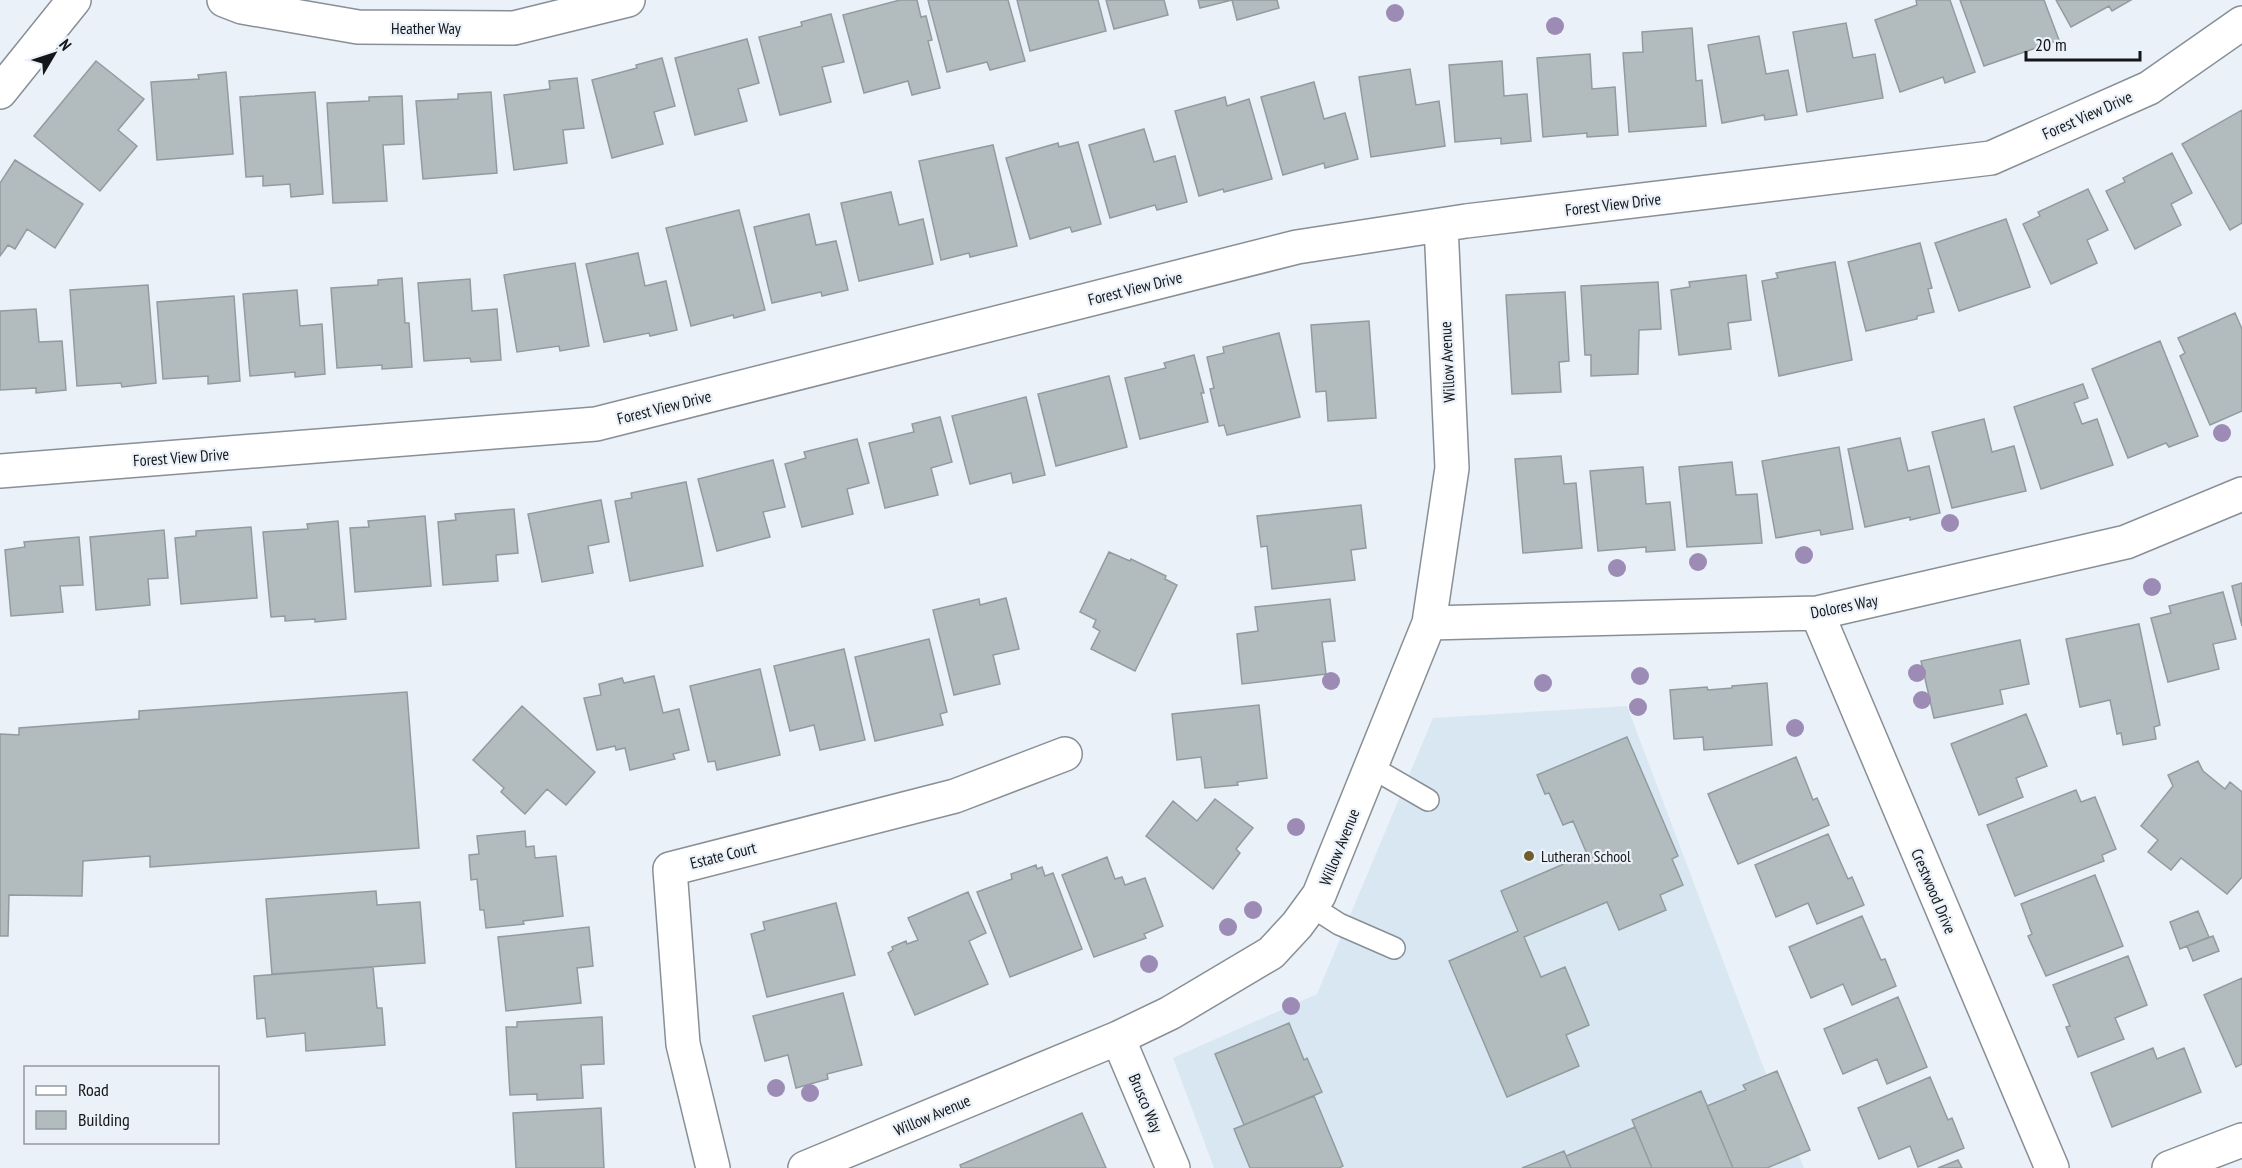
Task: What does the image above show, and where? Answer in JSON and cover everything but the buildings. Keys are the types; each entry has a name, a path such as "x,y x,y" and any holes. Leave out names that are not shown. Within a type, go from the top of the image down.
{"street":[{"path":"0,92 74,0"},
{"name":"Heather Way","path":"224,0 242,7 358,27 502,28 514,28 628,0"},
{"name":"Forest View Drive","path":"0,471 596,424 1297,247 1441,225 1991,158 2149,88 2242,23"},
{"name":"Willow Avenue","path":"805,1168 1118,1038 1170,1013 1271,953 1297,925 1319,895 1429,623 1452,468 1441,225"},
{"name":"Dolores Way","path":"1429,623 1817,613 2126,542 2242,494"},
{"name":"Crestwood Drive","path":"1817,613 2052,1168"},
{"name":"Estate Court","path":"713,1168 682,1044 670,869 955,796 1065,754"},
{"name":"Brusco Way","path":"1118,1038 1173,1168"},
{"path":"2169,1168 2242,1140"}],"lane":[{"path":"1371,767 1428,800"},
{"path":"1311,906 1339,924 1394,948"}],"shaded area":[{"name":"Lutheran School","path":"1627,706 1761,1061 1804,1168 1214,1168 1173,1058 1317,994 1433,718"}],"place":[{"name":"Lutheran School","path":"1529,856"}]}
